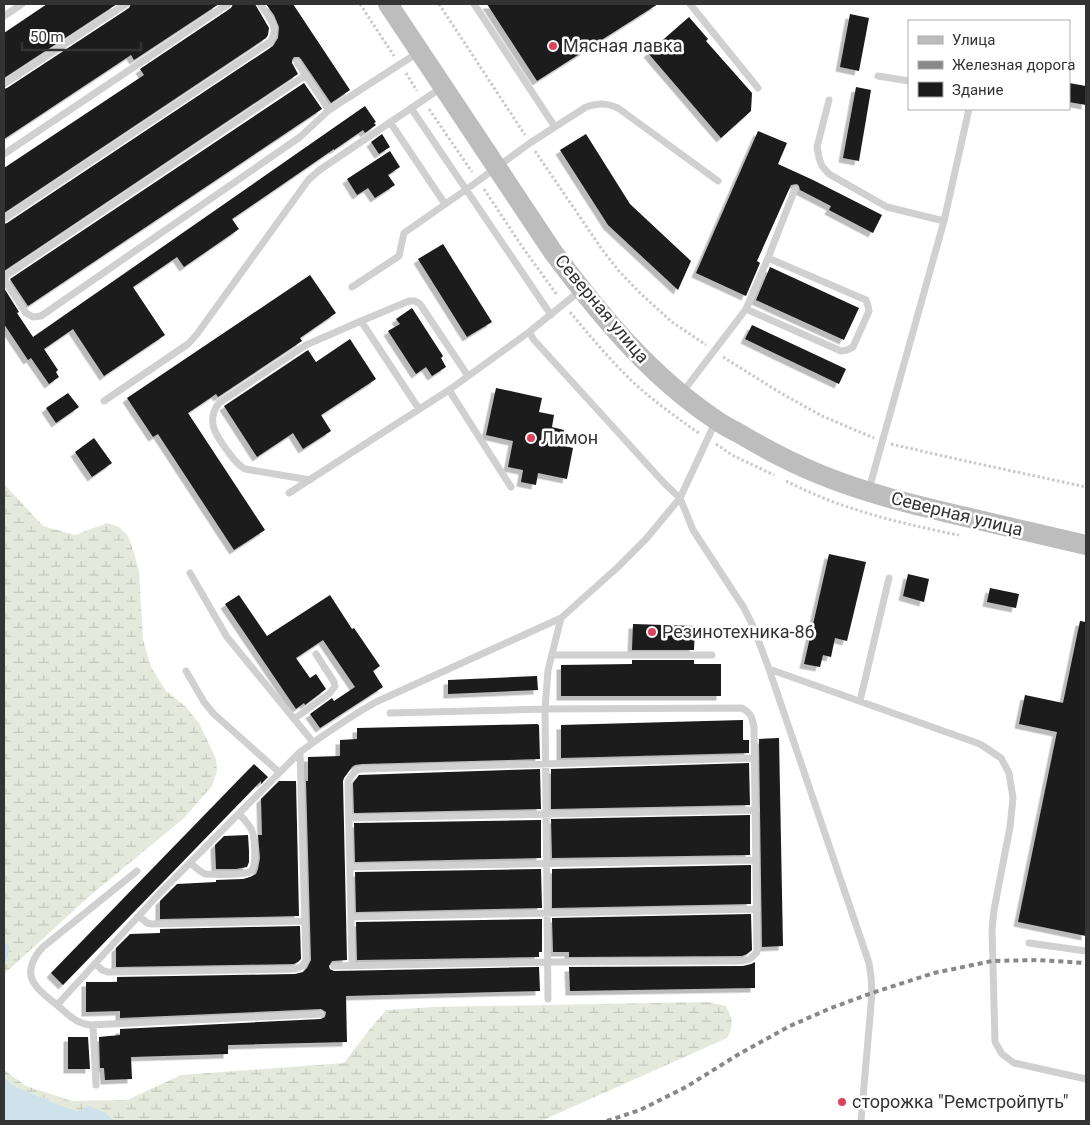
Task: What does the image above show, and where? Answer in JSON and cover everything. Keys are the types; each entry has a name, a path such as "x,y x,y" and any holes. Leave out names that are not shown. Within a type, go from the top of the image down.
{"main road":[{"name":"Северная улица","path":"388,4 553,252 581,290 619,335 646,363 681,394 716,420 773,453 820,474 868,492 934,510 1086,544"}],"lane":[{"path":"4,16 22,4"},
{"path":"4,84 126,4"},
{"path":"4,154 228,4"},
{"path":"4,219 270,42 275,36 275,30 260,4"},
{"path":"474,4 555,127"},
{"path":"690,4 758,88"},
{"path":"306,75 4,278 26,313 33,317 40,316 300,137 329,110 420,52"},
{"path":"297,62 329,110"},
{"path":"878,76 908,82"},
{"path":"104,401 188,344 309,179 443,86"},
{"path":"829,100 817,147 822,166 829,174 887,207 944,221"},
{"path":"352,287 399,256 404,233 530,143 586,107 596,104 608,104 618,108 718,181"},
{"path":"412,108 551,315"},
{"path":"868,492 944,221 970,110"},
{"path":"390,122 445,204"},
{"path":"681,394 746,309 795,190"},
{"path":"746,309 841,351 853,347 869,311 866,300 768,258"},
{"path":"289,493 448,390 529,332 581,290"},
{"path":"310,480 245,469 240,466 235,462 214,430 212,420 214,409 219,403 306,345 408,301 415,301 420,304 468,376"},
{"path":"361,321 419,409"},
{"path":"529,332 658,477 680,498 693,530 744,608 753,626 869,963 872,993 861,1121"},
{"path":"448,390 511,487"},
{"path":"58,1005 190,862 300,752 348,718 376,702 561,618 646,539 680,498 716,420"},
{"path":"190,573 227,637 313,742"},
{"path":"860,701 889,578"},
{"path":"548,999 545,709 548,670 561,618"},
{"path":"294,719 330,693 335,686 316,654"},
{"path":"552,655 712,655"},
{"path":"769,669 980,744 1001,758 1009,773 1013,798 1010,827 992,929 995,1042 1002,1054 1014,1063 1086,1079"},
{"path":"186,671 204,702 214,714 279,772"},
{"path":"334,966 743,961 750,959 757,952 754,727 748,711 742,708 545,709 390,713"},
{"path":"95,963 102,970 108,972 295,969 304,964 306,960 300,752"},
{"path":"352,966 348,781 356,770 755,758"},
{"path":"349,818 756,810"},
{"path":"190,862 205,874 245,873 252,870 255,865 254,836 251,828 239,814"},
{"path":"350,867 756,860"},
{"path":"137,872 36,954 31,976 34,984 81,1024 321,1014"},
{"path":"351,917 757,909"},
{"path":"139,916 147,923 152,924 305,921"},
{"path":"1029,943 1086,951"},
{"path":"93,1024 96,1085"}],"path":[{"path":"360,4 521,244 564,304 596,343 632,382 670,413 732,455 774,475"},
{"path":"439,4 601,248 618,270 641,294 672,322 779,392 822,416 882,442 1086,487"},
{"path":"783,479 808,492 852,509 961,536"}],"green space":[{"path":"4,484 43,526 75,535 107,523 119,527 128,536 139,571 143,640 151,667 166,691 186,707 199,723 216,759 217,771 212,786 183,819 93,893 4,974 4,966 10,947 4,940"},
{"path":"708,1002 726,1006 732,1022 727,1038 541,1121 115,1121 107,1114 78,1111 65,1107 16,1087 4,1078 4,1070 26,1086 72,1101 127,1100 181,1075 344,1063 386,1010 434,1007"}],"water":[{"path":"4,940 10,947 4,966"},
{"path":"4,1078 16,1087 65,1107 78,1111 89,1106 107,1114 115,1121 4,1121"}],"building":[{"path":"47,4 117,4 4,78 4,33"},
{"path":"131,4 219,4 134,60 131,55 4,139 4,89 129,8"},
{"path":"233,4 255,4 269,28 266,38 4,213 4,168 144,75 140,69 231,8"},
{"path":"266,4 293,4 350,90 331,103 301,59 294,57 292,63 298,74 4,271 4,224 273,46 278,38 279,27 274,15"},
{"name":"Мясная лавка","path":"487,4 658,4 537,81"},
{"path":"850,14 869,18 859,71 840,67"},
{"path":"689,17 708,39 706,41 752,93 751,111 721,138 648,53"},
{"path":"304,83 322,109 28,306 10,279"},
{"path":"1070,83 1086,86 1086,105 1070,102"},
{"path":"856,87 871,90 859,161 843,158"},
{"path":"365,106 376,122 374,123 376,125 365,133 363,130 232,219 239,229 184,267 177,257 133,287 165,335 104,376 73,329 44,349 58,370 56,372 59,377 49,384 31,358 28,360 4,324 4,288 19,312 17,313 33,337"},
{"path":"758,131 787,143 778,164 882,215 873,233 829,210 831,206 800,190 797,184 791,185 757,261 760,263 746,296 696,273"},
{"path":"382,134 390,147 379,154 371,142"},
{"path":"586,134 630,204 691,261 678,290 608,225 560,150"},
{"path":"390,151 400,167 388,175 395,185 375,198 368,188 357,195 347,179"},
{"path":"443,244 492,322 467,337 418,259"},
{"path":"770,267 859,308 844,340 756,300"},
{"path":"310,275 336,313 300,338 302,341 218,397 216,394 188,413 265,530 234,550 158,434 153,437 127,398"},
{"path":"412,308 443,356 441,358 446,367 432,376 426,367 416,374 388,331 400,324 396,319"},
{"path":"752,325 846,369 839,384 745,339"},
{"path":"350,339 376,379 321,415 331,431 303,449 293,433 257,457 224,406 308,350 316,362"},
{"name":"Лимон","path":"496,388 542,398 539,412 554,415 552,427 564,430 561,445 573,448 567,479 538,473 536,485 521,482 523,470 508,467 513,441 486,435"},
{"path":"68,393 79,407 56,423 46,408"},
{"path":"94,438 112,463 92,477 75,452"},
{"path":"829,554 866,562 847,641 835,638 831,657 823,655 820,667 804,664"},
{"path":"908,574 929,579 924,602 903,596"},
{"path":"990,588 1019,594 1016,608 987,602"},
{"path":"239,595 267,636 330,595 352,629 354,628 380,666 373,671 383,687 320,728 310,714 332,698 334,701 355,687 323,640 296,658 310,678 316,674 326,689 305,705 304,703 296,709 225,604"},
{"path":"1080,621 1086,622 1086,936 1018,922 1057,732 1019,724 1025,695 1063,703"},
{"path":"633,624 695,626 694,650 632,650"},
{"path":"632,660 694,660 694,664 721,664 721,696 561,696 561,665 632,664"},
{"path":"537,676 538,690 448,694 448,680"},
{"path":"743,720 743,740 749,740 749,753 561,758 561,725"},
{"path":"539,725 540,759 362,764 352,767 343,781 347,960 332,961 329,966 334,971 539,967 540,991 346,996 347,1042 228,1045 228,1054 131,1057 132,1079 105,1080 104,1068 100,1068 99,1037 120,1035 120,1029 321,1019 325,1017 326,1012 321,1009 120,1018 120,1011 86,1012 86,982 117,982 117,977 295,974 303,972 307,968 311,960 306,781 308,781 308,757 340,756 340,740 357,739 357,728"},
{"path":"779,738 783,946 762,947 759,739"},
{"path":"749,763 750,805 551,809 551,769"},
{"path":"254,764 268,777 261,784 261,781 63,985 51,973"},
{"path":"540,769 541,809 354,813 353,783 359,775"},
{"path":"279,781 296,781 299,916 160,919 160,901 177,884 243,879 256,874 260,858 258,835 262,835 261,799"},
{"path":"750,815 750,855 552,858 551,819"},
{"path":"541,820 541,858 355,862 354,823"},
{"path":"248,835 249,862 247,867 216,869 215,845 224,836"},
{"path":"751,865 751,904 552,908 552,869"},
{"path":"541,869 542,908 356,912 355,872"},
{"path":"751,914 752,950 742,956 569,957 569,952 553,952 552,918"},
{"path":"542,919 542,952 539,952 539,957 357,960 356,922"},
{"path":"300,926 301,959 294,964 116,967 116,948 130,934 160,933 160,929"},
{"path":"755,962 755,988 570,991 569,967 743,966"},
{"path":"68,1037 88,1037 90,1069 68,1069"}],"railway":[{"path":"607,1121 640,1110 686,1087 739,1054 790,1026 872,993 934,973 992,961 1037,960 1086,963"}],"place":[{"name":"Мясная лавка","path":"553,46"},
{"name":"Лимон","path":"531,438"},
{"name":"Резинотехника-86","path":"652,632"},
{"name":"сторожка \"Ремстройпуть\"","path":"842,1102"}]}
